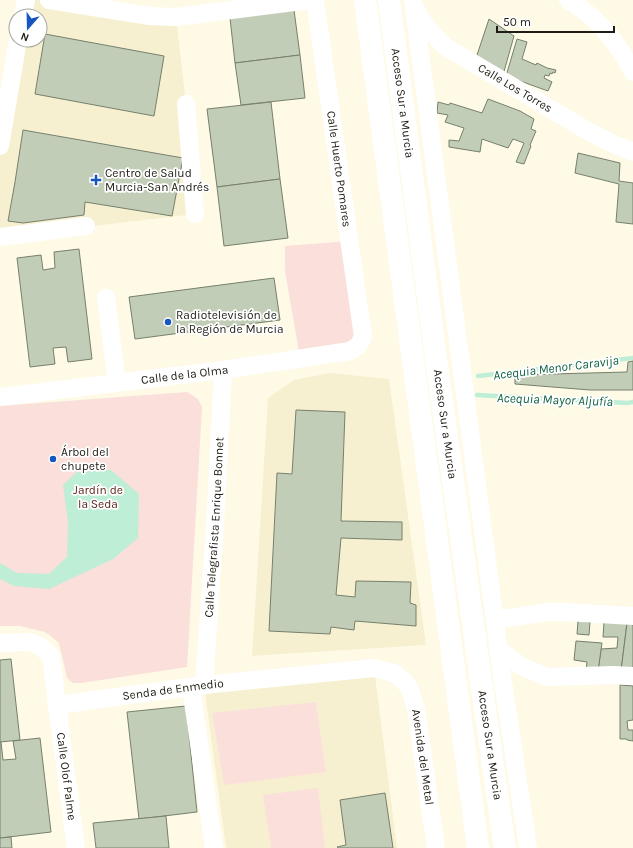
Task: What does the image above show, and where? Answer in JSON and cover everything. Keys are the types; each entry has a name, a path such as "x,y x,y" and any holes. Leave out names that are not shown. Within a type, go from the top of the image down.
{"highway":[{"name":"Acceso Sur a Murcia","path":"365,0 478,848"},
{"name":"Acceso Sur a Murcia","path":"389,0 437,365 505,848"}],"street":[{"path":"49,0 150,16 176,17 310,0"},
{"name":"Calle Huerto Pomares","path":"315,0 363,337"},
{"path":"568,0 594,19 609,34 633,72"},
{"path":"414,2 498,650 528,848"},
{"name":"Calle Los Torres","path":"414,2 421,20 446,47 588,131 613,144 633,152"},
{"path":"422,71 424,58 431,49 440,46 446,47"},
{"path":"0,146 6,69 15,48"},
{"path":"186,104 195,214"},
{"path":"0,237 86,226"},
{"path":"106,298 117,383"},
{"name":"Calle de la Olma","path":"0,397 223,370 350,351 358,346 363,337"},
{"name":"Calle Telegrafista Enrique Bonnet","path":"214,848 198,686 215,525 223,370"},
{"path":"495,620 547,612 633,616"},
{"path":"0,644 29,642 40,646 52,656 57,705"},
{"path":"498,650 522,666 546,677 613,675 633,676"},
{"name":"Senda de Enmedio","path":"57,705 198,686 374,668 394,673"},
{"name":"Avenida del Metal","path":"394,673 405,682 410,690 416,709 436,848"},
{"name":"Calle Olof Palme","path":"57,705 76,848"}],"shaded area":[{"path":"26,0 49,0 176,17 186,104 195,214 0,237 0,146 17,48 48,48 48,8 24,8"},
{"path":"330,373 389,379 426,645 252,656 268,398 294,380"},
{"path":"111,470 139,494 138,538 113,559 49,589 14,586 0,579 0,563 17,573 49,574 67,557 68,522 63,485 77,472"},
{"path":"374,668 397,848 226,848 204,685"}],"green space":[{"path":"349,241 363,337 300,358 285,271 285,246"},
{"name":"Jardín de la Seda","path":"187,392 198,399 202,407 187,667 73,683 67,678 59,643 51,636 45,632 20,626 0,626 0,406"},
{"path":"316,702 326,772 224,785 212,713"},
{"path":"318,788 325,848 271,848 263,795"}],"building":[{"path":"294,10 300,55 235,63 230,18"},
{"path":"489,19 514,36 503,75 475,61"},
{"path":"48,35 164,56 154,116 35,94 43,48 48,48"},
{"path":"517,39 527,42 522,59 536,65 537,63 547,68 556,70 555,73 550,73 549,76 545,75 544,78 552,82 548,91 506,76"},
{"path":"300,55 305,98 241,105 235,63"},
{"path":"488,99 520,111 534,119 531,129 536,131 524,164 516,162 524,143 513,139 508,148 482,139 480,152 449,147 449,140 459,141 464,128 445,122 448,115 437,113 438,102 449,105 450,103 482,113"},
{"path":"271,102 280,179 217,187 207,109"},
{"name":"Centro de Salud Murcia-San Andrés","path":"23,130 183,158 172,216 85,202 84,215 23,223 8,221"},
{"path":"578,153 620,163 619,181 633,183 633,224 616,222 619,184 575,173"},
{"path":"280,179 288,238 224,246 217,187"},
{"path":"79,249 92,359 68,362 66,347 53,348 55,364 30,367 17,258 41,255 43,270 55,268 54,252"},
{"path":"274,278 280,320 135,339 129,297"},
{"path":"633,361 633,390 590,390 515,384 515,375 627,372 628,362"},
{"path":"296,410 345,412 341,521 402,522 402,540 341,538 336,595 355,597 356,581 411,582 410,603 416,605 416,626 355,621 354,630 331,627 330,634 269,631 277,473 292,474"},
{"path":"578,621 590,622 589,635 577,634"},
{"path":"604,622 627,623 621,671 598,671 601,649 617,648 618,637 603,637"},
{"path":"627,623 633,625 633,671 621,671"},
{"path":"576,641 602,643 598,671 586,671 587,662 574,660"},
{"path":"11,659 20,740 0,742 0,660"},
{"path":"620,685 633,686 633,720 627,721 628,730 633,730 633,741 620,739"},
{"path":"186,706 197,812 139,819 127,712"},
{"path":"40,738 51,832 0,838 0,742 3,760 16,759 13,741"},
{"path":"385,793 393,848 338,848 337,847 346,845 340,800"},
{"path":"166,816 169,848 96,848 93,823"},
{"path":"11,837 12,848 0,848 0,838"}],"waterway":[{"name":"Acequia Menor Caravija","path":"478,376 633,358"},
{"name":"Acequia Mayor Aljufía","path":"477,395 628,403 633,402"}],"place":[{"name":"Centro de Salud Murcia-San Andrés","path":"96,180"},
{"name":"Radiotelevisión de la Región de Murcia","path":"168,322"},
{"name":"Árbol del chupete","path":"53,459"}]}
